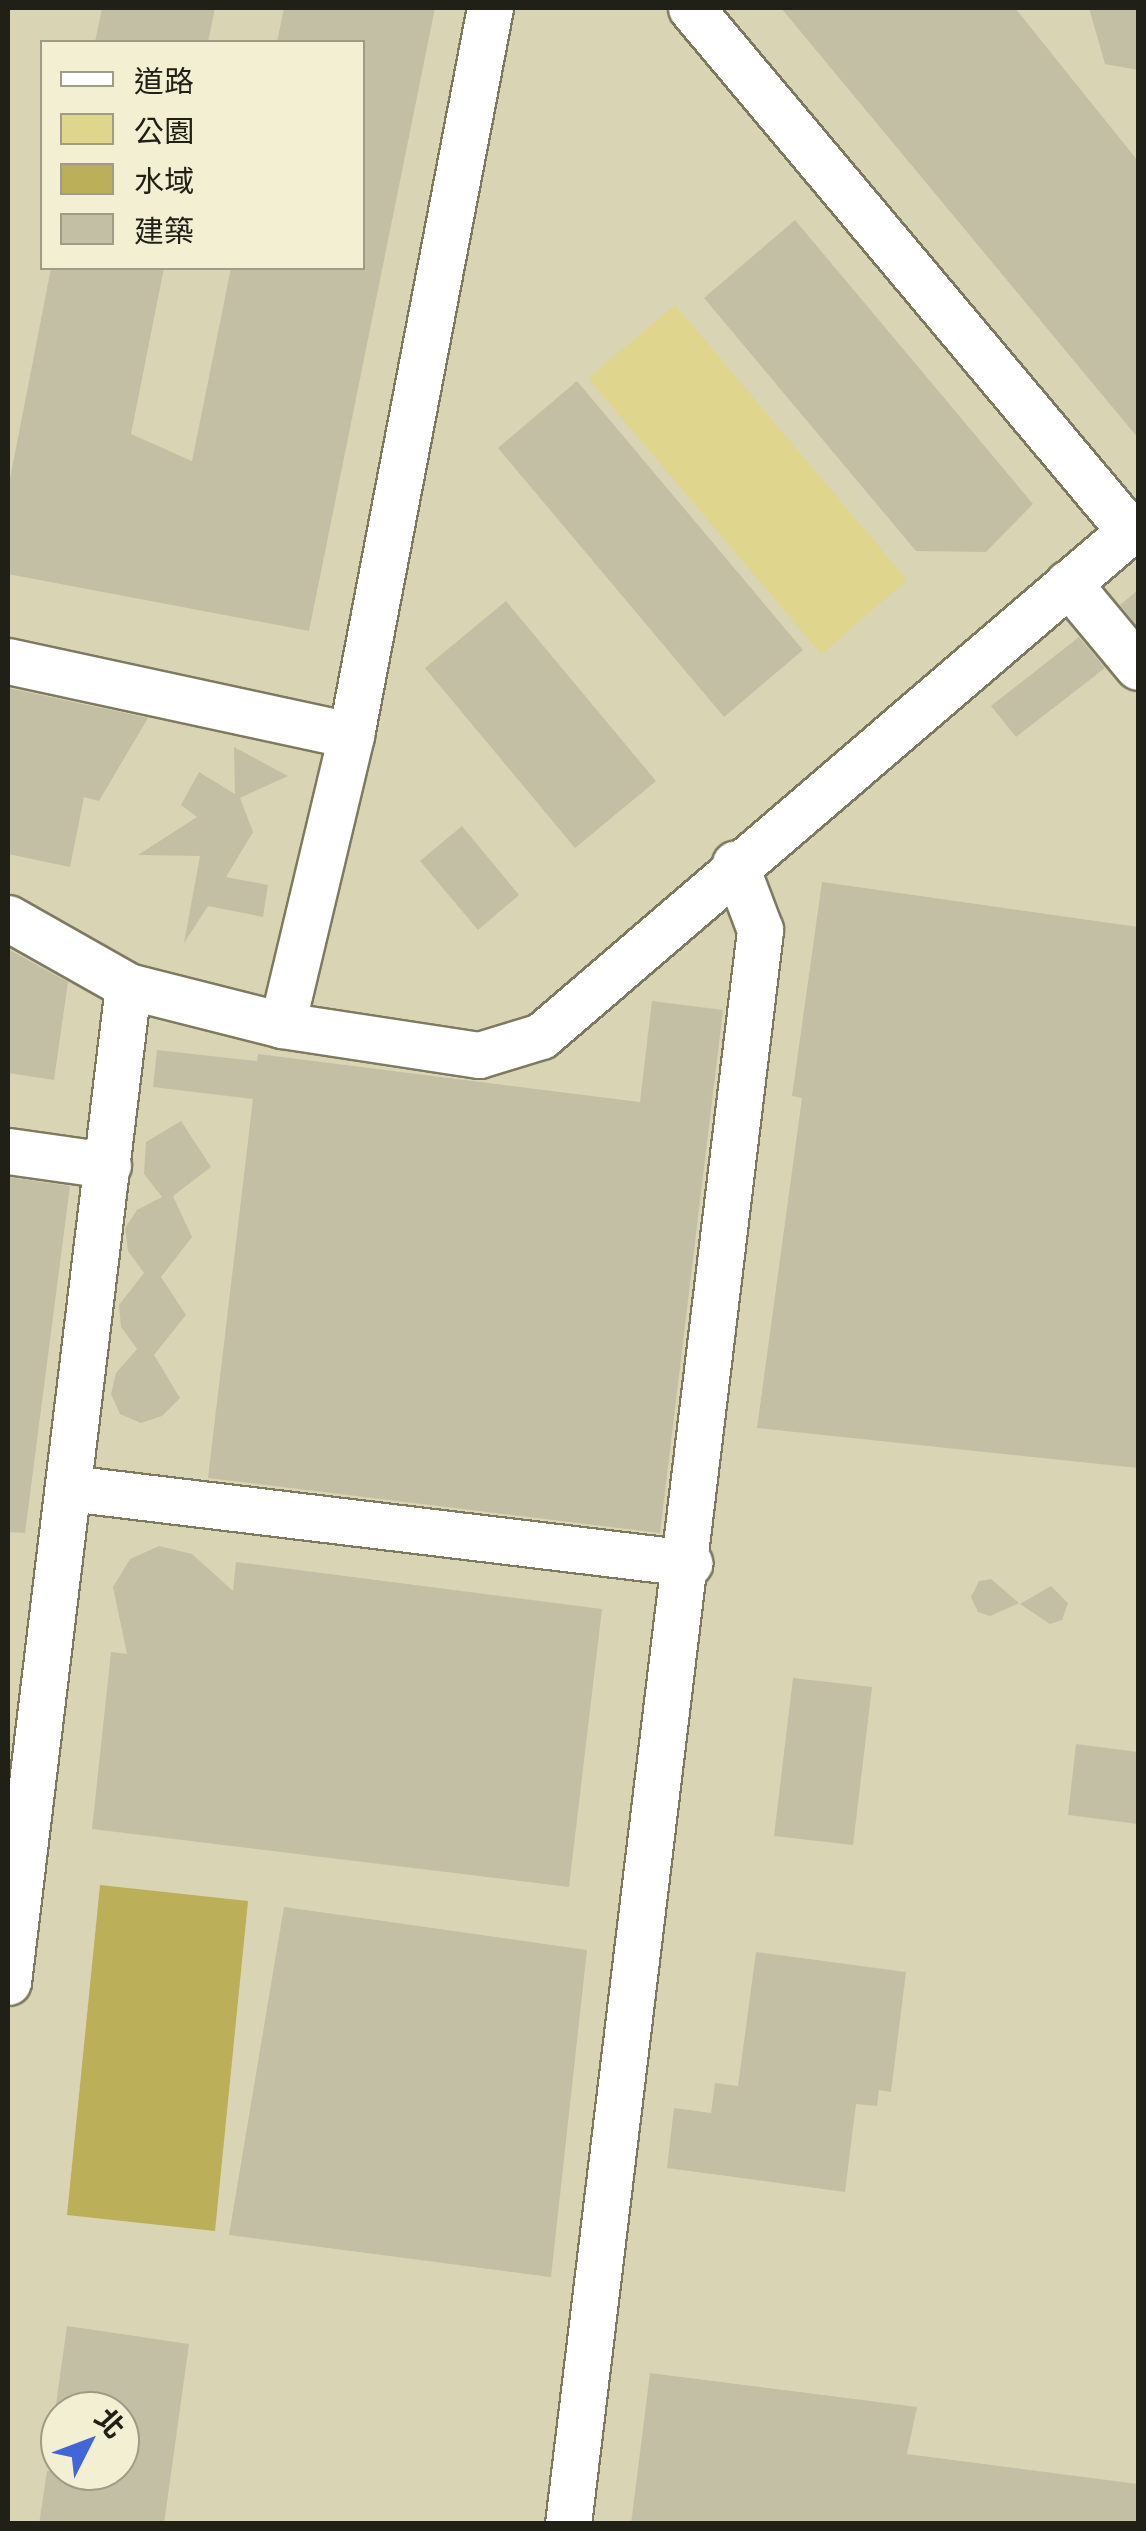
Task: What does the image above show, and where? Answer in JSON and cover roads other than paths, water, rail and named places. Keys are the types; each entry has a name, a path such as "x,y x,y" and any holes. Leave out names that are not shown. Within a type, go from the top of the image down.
{"lane":[{"path":"282,1025 351,735 490,8"},
{"path":"8,918 128,986 282,1025 479,1055 541,1036 735,864 1134,527 690,8"},
{"path":"1068,583 1138,666"},
{"path":"8,662 351,735"},
{"path":"568,2524 689,1563 760,930 735,864"},
{"path":"8,1982 27,1648 68,1488 128,986"},
{"path":"8,1151 108,1164"},
{"path":"68,1488 689,1563"}],"water":[{"path":"100,1885 248,1901 215,2231 67,2215"}]}
